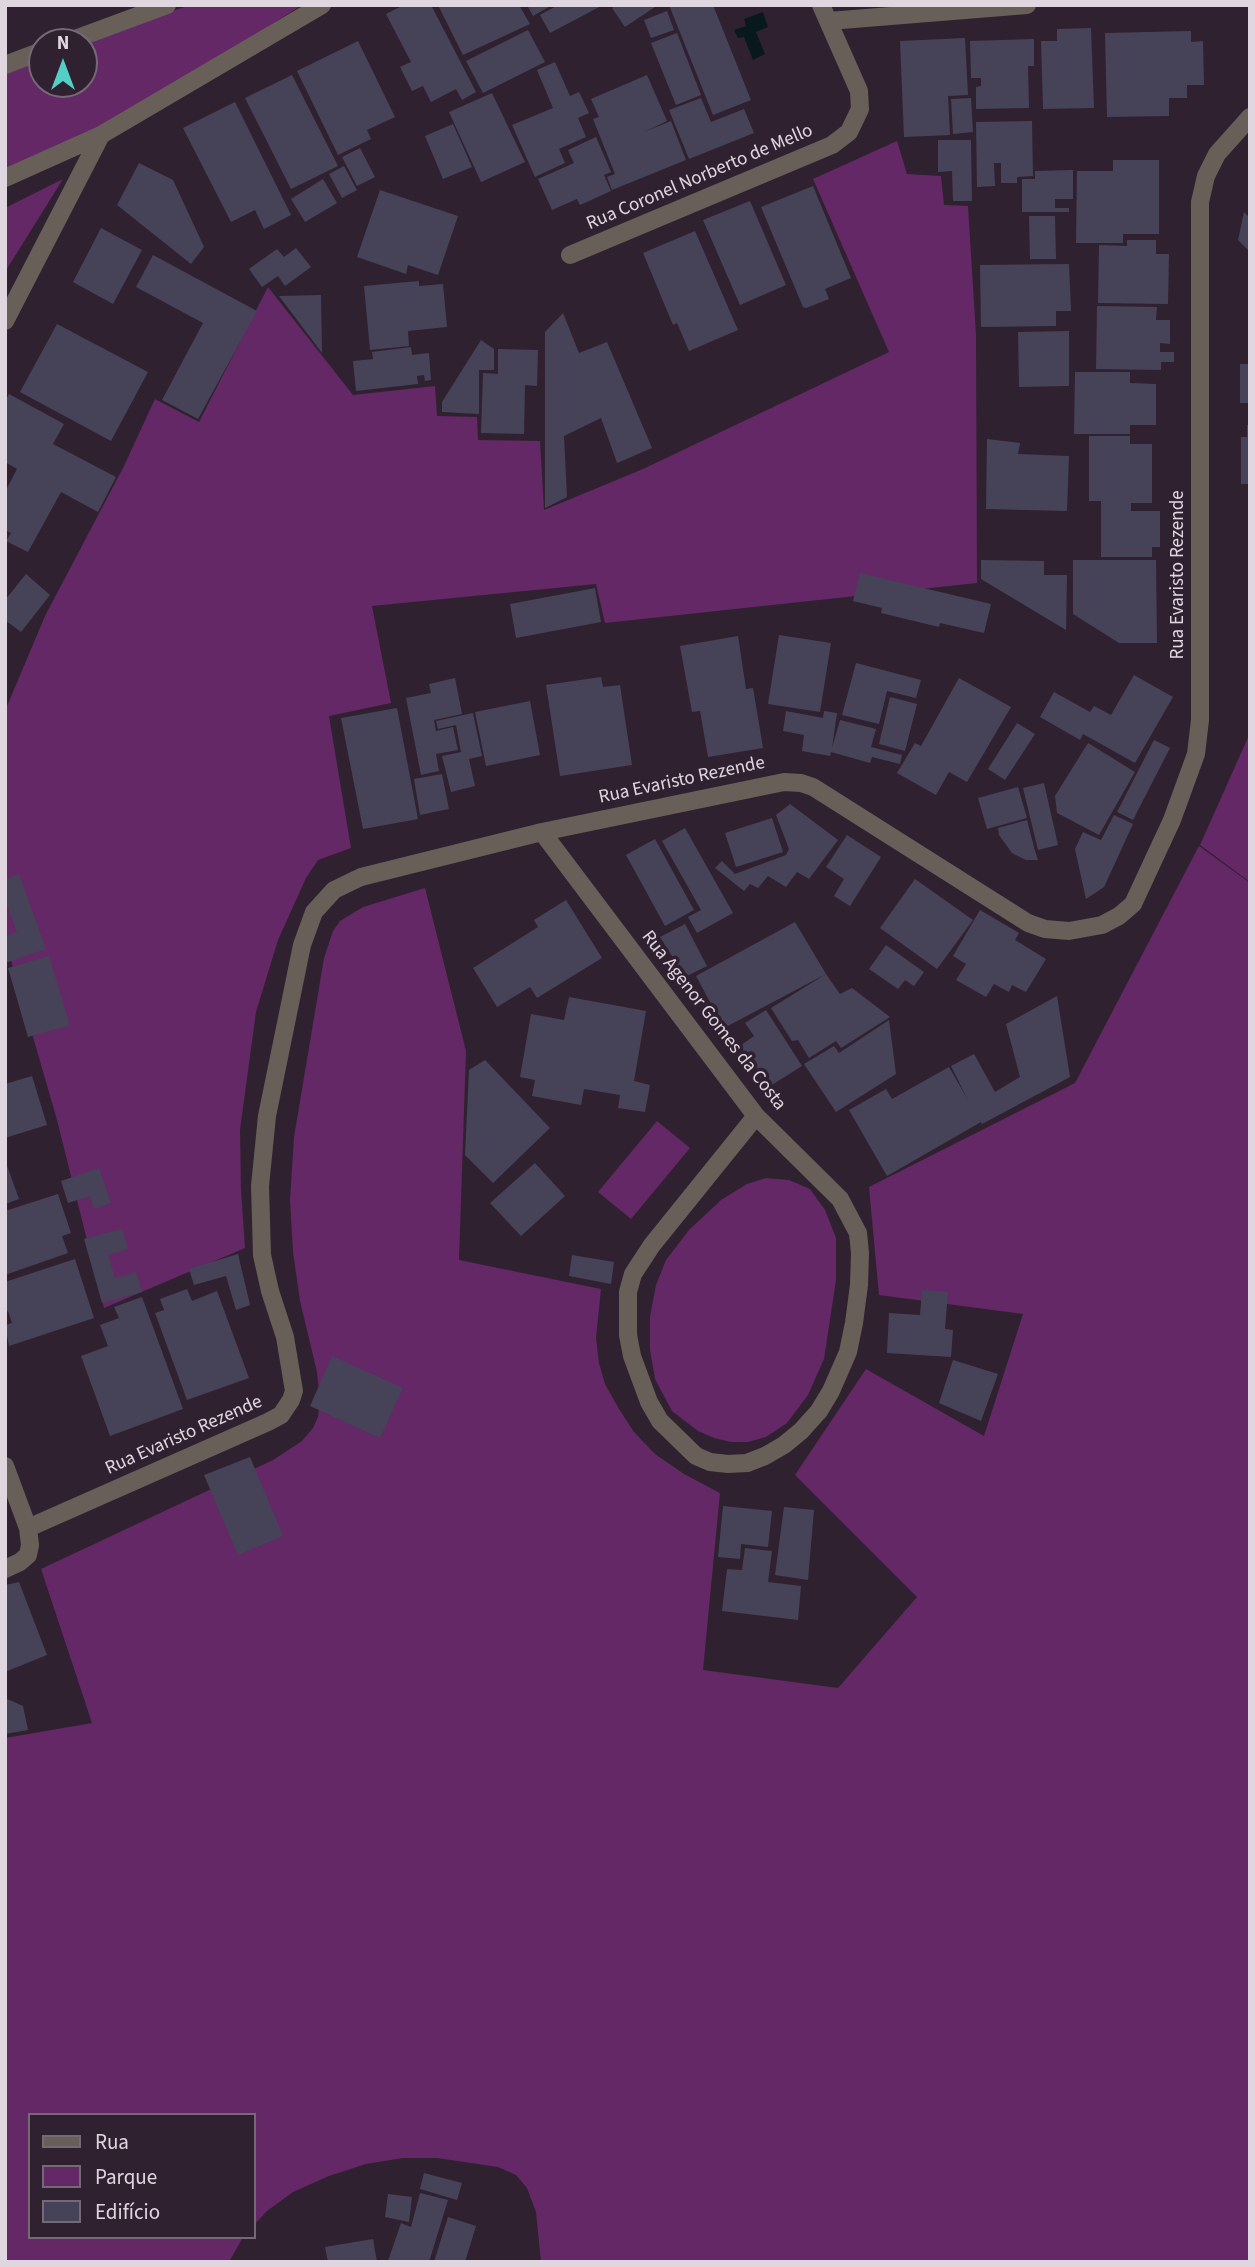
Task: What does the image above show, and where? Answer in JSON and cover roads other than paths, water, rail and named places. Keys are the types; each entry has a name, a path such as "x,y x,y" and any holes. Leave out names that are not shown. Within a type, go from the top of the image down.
{"street":[{"path":"98,31 167,5"},
{"path":"5,178 101,135 322,5"},
{"path":"825,13 1027,5"},
{"name":"Rua Coronel Norberto de Mello","path":"570,255 832,145 849,132 857,118 859,91 825,13"},
{"path":"5,65 28,56"},
{"name":"Rua Evaristo Rezende","path":"28,1528 268,1422 287,1408 294,1391 293,1377 262,1255 260,1186 267,1116 307,927 324,899 334,890 360,877 542,832 784,782 813,787 1028,923 1045,929 1069,931 1102,925 1133,904 1172,820 1196,754 1200,720 1200,202 1206,176 1217,154 1250,117"},
{"path":"5,321 101,135"},
{"name":"Rua Agenor Gomes da Costa","path":"542,832 756,1116 840,1199 858,1233 859,1285 854,1323 848,1352 831,1391 819,1411 801,1431 765,1456 747,1463 728,1464 710,1462 696,1456 660,1421 632,1356 628,1335 628,1292 633,1274 652,1245 756,1116"},
{"path":"5,1466 28,1528 30,1545 27,1555 20,1562 5,1569"}]}
